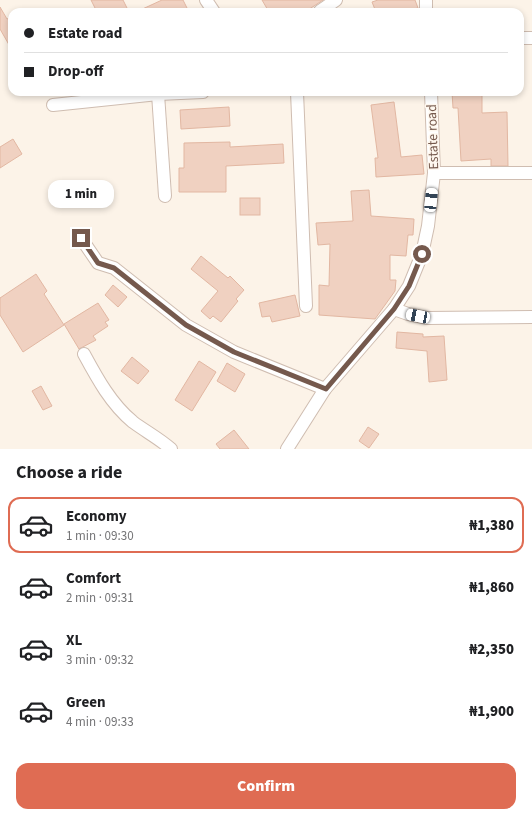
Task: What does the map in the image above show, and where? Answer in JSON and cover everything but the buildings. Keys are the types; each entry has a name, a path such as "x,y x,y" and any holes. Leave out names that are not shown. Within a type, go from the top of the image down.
{"street":[{"path":"324,8 336,0"},
{"path":"53,105 139,96"},
{"path":"158,96 165,196"},
{"path":"297,96 306,306"},
{"name":"Estate road","path":"287,449 326,389 394,309 409,286 422,254 428,226 434,173 431,96"},
{"path":"434,173 532,173"},
{"path":"81,238 98,263 114,268 186,325 234,352 326,389"},
{"path":"394,309 427,318 532,317"},
{"path":"84,354 102,386 117,406 132,421 171,449"}],"route":[{"path":"81,238 98,263 114,268 186,325 234,352 326,389 394,309 409,286 422,254"}]}
